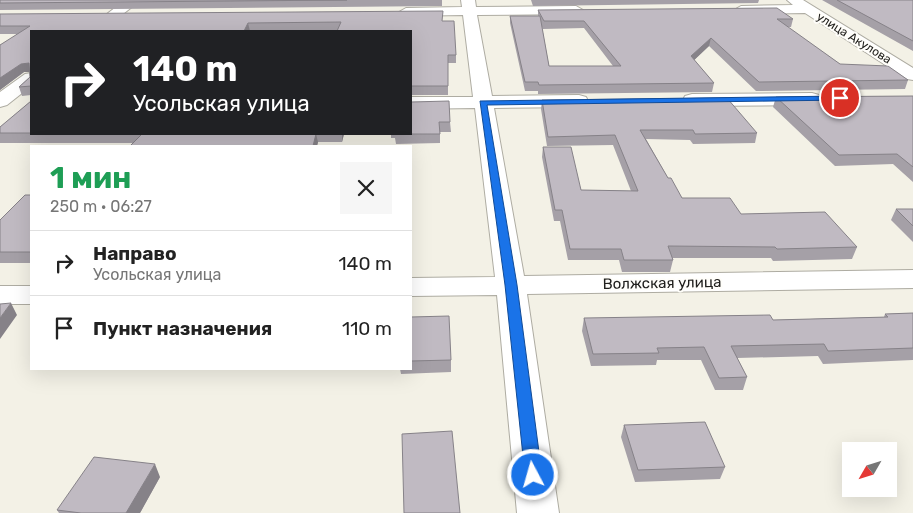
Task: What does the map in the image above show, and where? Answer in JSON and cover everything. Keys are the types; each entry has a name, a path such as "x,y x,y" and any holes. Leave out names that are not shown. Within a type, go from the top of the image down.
{"street":[{"path":"93,30 134,0"},
{"name":"улица Акулова","path":"794,0 913,75"},
{"path":"469,6 511,285 538,513"},
{"path":"390,12 469,6 590,10"},
{"path":"729,10 809,9"},
{"path":"94,16 132,16"},
{"path":"0,101 30,79"},
{"path":"678,100 834,98"},
{"path":"412,103 600,101"},
{"path":"0,108 24,107"},
{"name":"Волжская улица","path":"412,287 913,279"},
{"path":"0,295 30,295"}],"building":[{"path":"0,0 347,0 0,3"},
{"path":"837,0 913,0 913,41"},
{"path":"777,8 793,19 777,19 840,64 888,66 908,80 759,82 711,38 691,56 714,83 539,85 538,82 525,82 510,16 540,16 549,66 621,66 584,21 544,21 538,10"},
{"path":"443,11 442,21 454,21 456,55 448,55 448,86 412,86 412,30 337,30 341,22 248,23 244,30 30,30 30,77 29,63 21,64 0,78 0,45 30,26 0,26 0,14"},
{"path":"30,77 30,86 19,87"},
{"path":"913,96 913,167 897,154 839,155 776,97"},
{"path":"727,98 757,133 695,134 693,130 640,130 682,198 730,198 741,214 825,212 857,247 777,249 775,247 668,246 673,260 624,260 621,249 570,249 562,210 555,210 543,147 571,147 581,190 638,191 615,135 548,137 542,100"},
{"path":"449,101 450,122 439,122 440,134 412,134 412,102"},
{"path":"30,102 30,133 0,133 0,127"},
{"path":"141,135 316,135 313,145 131,145"},
{"path":"25,195 30,195 30,252 0,252 0,220"},
{"path":"896,209 913,209 913,226"},
{"path":"11,303 0,318 0,304"},
{"path":"913,313 913,348 828,351 824,344 731,346 747,377 719,378 704,347 657,348 659,353 593,354 584,318 770,315 773,320 888,317 885,314"},
{"path":"449,316 451,360 412,361 412,317"},
{"path":"705,422 725,467 638,470 624,425"},
{"path":"452,431 460,513 404,513 402,434"},
{"path":"94,457 155,464 126,513 81,513 57,510"}],"route":[{"path":"533,475 511,285 483,102 840,98"}]}
